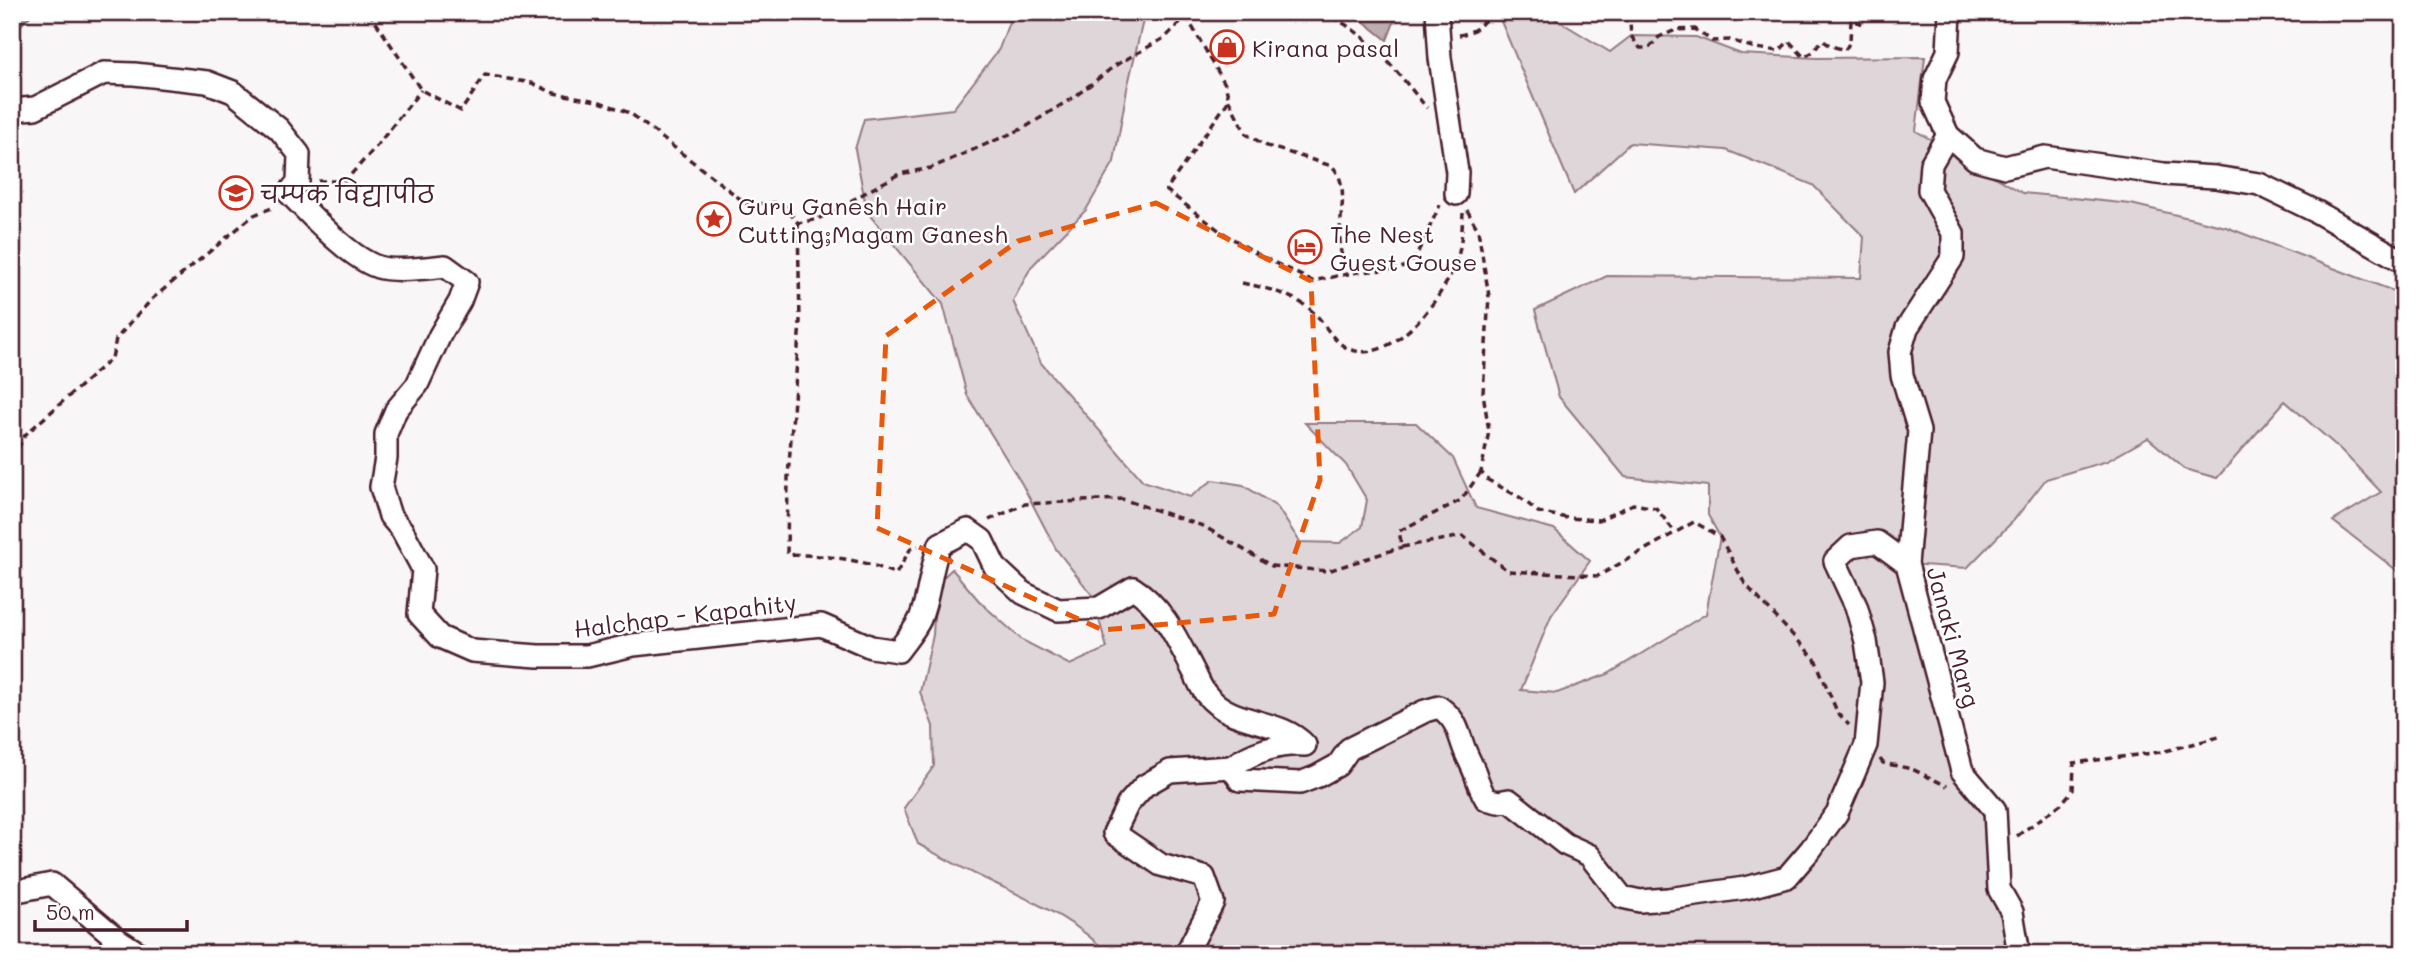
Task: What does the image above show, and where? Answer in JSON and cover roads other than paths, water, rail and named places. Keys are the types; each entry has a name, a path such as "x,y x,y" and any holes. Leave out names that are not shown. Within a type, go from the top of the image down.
{"street":[{"path":"1437,12 1440,58 1459,199"},
{"path":"1950,12 1948,52 1935,79 1933,102 1948,135 1975,159 2005,167 2045,157 2259,184 2318,212 2404,262"},
{"name":"Halchap - Kapahity","path":"12,110 35,108 104,73 207,82 233,92 279,129 299,154 298,182 289,193 349,250 379,268 419,269 445,266 467,282 417,385 396,410 386,434 386,458 380,487 390,516 402,530 423,569 419,614 440,637 472,651 538,656 587,656 633,645 821,625 871,647 898,650 919,622 926,602 933,560 940,544 968,530 982,540 995,567 1023,593 1058,610 1099,608 1133,588 1149,597 1163,614 1205,693 1228,713 1295,734 1305,745 1288,744 1277,747 1245,757 1231,767"},
{"name":"Janaki Marg","path":"1948,135 1931,164 1929,190 1953,233 1953,257 1907,328 1900,352 1902,375 1919,431 1907,564 1962,771 1995,810 1999,889 2012,912 2019,954"},
{"path":"1186,954 1213,902 1204,877 1161,865 1114,833 1128,804 1144,786 1170,771 1231,767 1240,780 1300,783 1338,765 1349,749 1425,711 1439,707 1450,715 1460,732 1462,745 1486,799 1498,802 1509,800 1565,844 1589,855 1622,897 1640,901 1745,888 1787,877 1837,813 1866,745 1871,682 1866,641 1856,606 1835,561 1851,546 1877,542 1907,564"},
{"path":"12,892 52,884 117,939 140,954"}],"place":[{"name":"Kirana pasal","path":"1227,47"},
{"name":"चम्पक विद्यापीठ","path":"236,193"},
{"name":"Guru Ganesh Hair Cutting;Magam Ganesh","path":"714,219"},
{"name":"The Nest Guest Gouse","path":"1305,247"}]}
